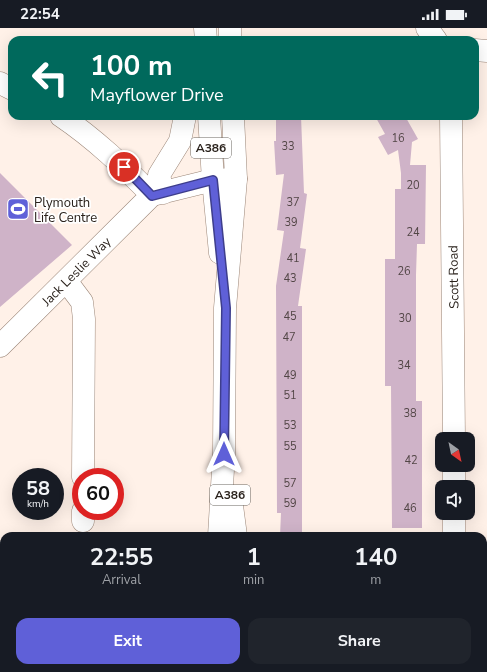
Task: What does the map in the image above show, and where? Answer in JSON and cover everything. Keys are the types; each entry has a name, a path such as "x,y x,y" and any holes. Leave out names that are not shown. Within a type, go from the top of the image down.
{"main road":[{"path":"67,120 89,136 158,194"},
{"path":"158,194 159,175 180,141 184,120"},
{"name":"A386","path":"209,120 213,180 226,308"},
{"name":"A386","path":"219,532 224,454 226,308 236,179 233,120"},
{"name":"Scott Road","path":"451,120 454,432"},
{"path":"158,194 213,180 236,179"},
{"name":"Jack Leslie Way","path":"0,346 158,194"},
{"path":"67,282 82,302 84,319 83,468"},
{"name":"A386","path":"224,454 235,532"},
{"path":"454,520 454,532"}],"building":[{"path":"276,120 301,120 304,193 307,194 300,248 306,249 298,306 302,306 302,532 280,532 281,513 277,513 276,286 284,231 277,230 284,174 276,175 274,141 276,141"},
{"path":"377,120 407,120 418,139 412,142 410,165 426,165 425,244 417,244 416,275 416,401 422,401 422,528 392,528 391,386 385,386 385,259 395,259 395,189 401,189 401,173 398,150 388,155 378,137 385,134"},
{"name":"Plymouth Life Centre","path":"0,173 72,245 0,307"}],"place":[{"name":"Plymouth Life Centre","path":"18,209"}],"route":[{"path":"124,167 152,196 213,180 226,308 224,355 224,454"}]}
